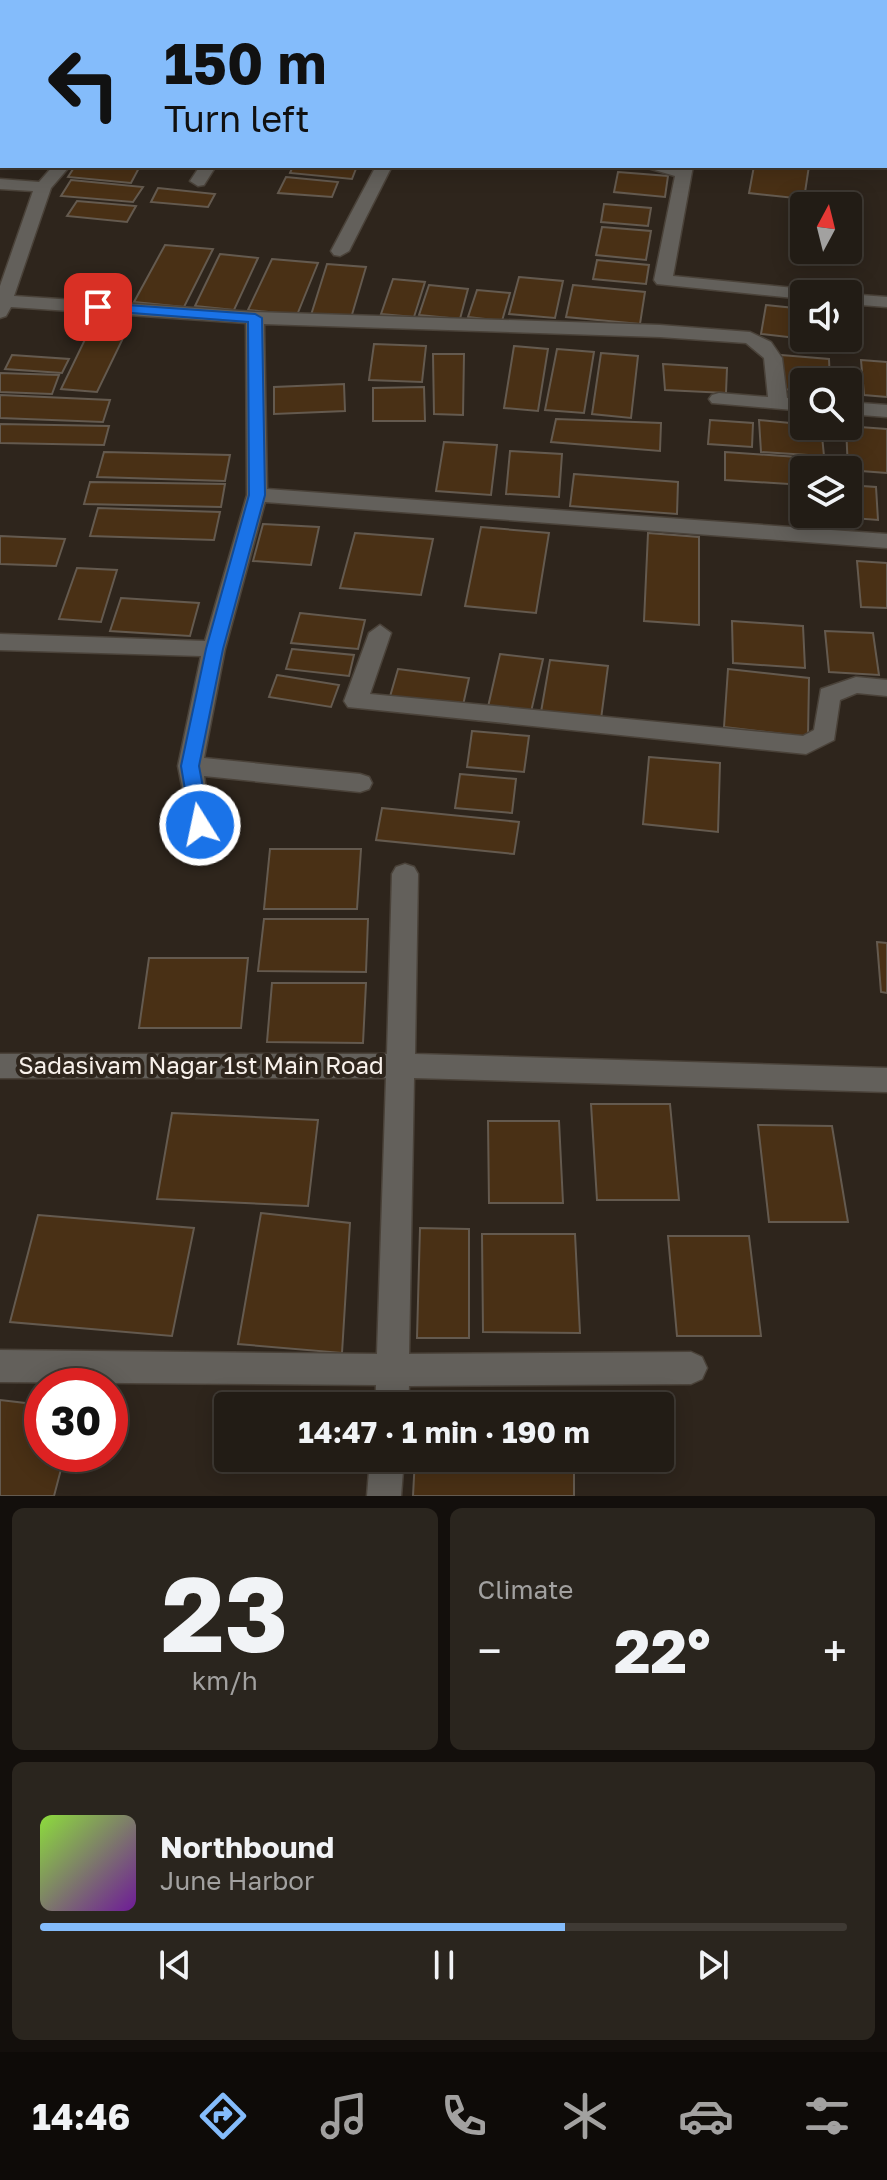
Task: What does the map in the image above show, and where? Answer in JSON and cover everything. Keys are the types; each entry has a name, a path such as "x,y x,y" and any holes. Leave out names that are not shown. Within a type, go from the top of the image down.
{"street":[{"path":"60,168 43,187 2,306 660,331 750,338 764,346 773,358 778,403"},
{"path":"340,251 383,168"},
{"path":"683,169 663,280 790,293"},
{"path":"0,184 43,187"},
{"path":"862,300 887,302"},
{"path":"200,825 190,766 214,649 257,495 255,318"},
{"path":"719,399 790,404"},
{"path":"862,409 887,411"},
{"path":"257,495 887,541"},
{"path":"380,633 356,701 806,745 826,734 829,695 856,685 887,688"},
{"path":"0,642 214,649"},
{"path":"190,766 360,783"},
{"path":"393,1392 405,874"},
{"name":"Sadasivam Nagar 1st Main Road","path":"0,1066 402,1066 887,1080"},
{"path":"0,1366 395,1370 691,1368"},
{"path":"384,1496 386,1472"}],"building":[{"path":"74,168 139,168 131,183 68,177"},
{"path":"292,168 356,168 352,179 290,173"},
{"path":"754,168 809,168 805,192 790,192 790,197 749,193"},
{"path":"618,172 668,176 665,197 614,192"},
{"path":"286,177 338,182 332,197 278,193"},
{"path":"71,180 143,187 133,202 61,196"},
{"path":"158,188 215,194 208,207 151,202"},
{"path":"77,201 136,206 127,222 67,216"},
{"path":"604,204 651,208 648,226 601,222"},
{"path":"602,227 651,231 646,260 596,255"},
{"path":"165,245 213,249 184,307 134,302"},
{"path":"220,254 258,258 234,310 195,306"},
{"path":"272,259 318,263 297,315 248,310"},
{"path":"597,260 649,265 646,284 593,279"},
{"path":"327,264 366,267 351,318 311,315"},
{"path":"519,277 563,281 555,318 509,314"},
{"path":"393,279 425,282 414,317 381,314"},
{"path":"429,285 468,289 460,319 419,315"},
{"path":"573,285 645,292 640,324 566,317"},
{"path":"477,290 510,293 502,321 468,317"},
{"path":"766,305 790,308 790,337 761,334"},
{"path":"91,327 127,330 97,392 61,389"},
{"path":"374,344 426,346 422,382 369,380"},
{"path":"514,346 548,349 538,411 504,408"},
{"path":"557,349 594,352 584,413 545,410"},
{"path":"601,353 638,356 631,418 592,414"},
{"path":"433,354 464,354 463,415 434,414"},
{"path":"12,355 69,359 62,373 5,369"},
{"path":"781,355 829,359 829,368 790,368 790,390 781,389"},
{"path":"861,360 887,362 887,397 864,395"},
{"path":"663,364 727,368 726,393 665,390"},
{"path":"0,373 59,375 52,394 0,392"},
{"path":"344,384 345,411 274,414 274,387"},
{"path":"424,387 425,421 373,421 373,388"},
{"path":"0,395 110,400 103,422 0,418"},
{"path":"556,419 661,423 660,451 551,442"},
{"path":"710,420 753,423 752,447 708,444"},
{"path":"759,420 790,423 790,440 822,440 824,456 761,452"},
{"path":"0,424 109,426 104,445 0,443"},
{"path":"862,427 887,429 887,473 862,471 862,456 847,456 847,440 862,440"},
{"path":"444,442 497,445 491,495 436,491"},
{"path":"510,451 562,454 559,497 506,494"},
{"path":"104,452 230,455 225,481 97,477"},
{"path":"725,452 790,456 790,484 725,480"},
{"path":"574,474 678,482 677,514 570,506"},
{"path":"90,482 225,484 221,507 84,504"},
{"path":"862,486 876,487 878,520 862,519"},
{"path":"98,508 220,512 214,540 90,536"},
{"path":"263,524 319,527 311,565 253,561"},
{"path":"481,527 549,533 536,613 465,606"},
{"path":"355,533 433,539 421,595 340,588"},
{"path":"648,533 699,537 699,625 644,621"},
{"path":"0,536 65,539 56,566 0,564"},
{"path":"857,561 887,563 887,608 861,607"},
{"path":"77,568 117,570 101,622 59,619"},
{"path":"121,598 199,603 190,636 110,631"},
{"path":"300,613 365,620 358,649 291,643"},
{"path":"732,621 803,626 805,668 733,663"},
{"path":"825,631 873,633 879,675 829,672"},
{"path":"292,649 354,655 349,676 286,669"},
{"path":"500,654 543,659 531,712 488,707"},
{"path":"550,660 608,666 601,719 541,712"},
{"path":"398,669 469,678 462,710 389,700"},
{"path":"728,669 809,678 808,737 724,727"},
{"path":"277,675 339,685 331,707 269,697"},
{"path":"472,731 529,736 524,772 467,767"},
{"path":"649,757 720,763 718,832 643,824"},
{"path":"460,774 516,779 512,813 455,808"},
{"path":"382,808 519,822 514,854 376,840"},
{"path":"270,849 361,849 357,909 264,909"},
{"path":"264,919 368,919 366,972 258,971"},
{"path":"877,942 887,943 887,993 881,992"},
{"path":"149,958 248,958 241,1028 139,1028"},
{"path":"272,983 366,983 363,1043 267,1042"},
{"path":"591,1104 670,1104 679,1200 597,1200"},
{"path":"172,1113 318,1120 308,1206 157,1199"},
{"path":"488,1121 559,1121 563,1203 489,1203"},
{"path":"758,1125 832,1126 848,1222 769,1222"},
{"path":"261,1213 350,1223 342,1353 238,1344"},
{"path":"38,1215 194,1228 172,1336 10,1322"},
{"path":"420,1228 469,1229 469,1338 417,1338"},
{"path":"482,1234 575,1234 580,1333 483,1332"},
{"path":"668,1236 749,1236 761,1336 677,1336"},
{"path":"0,1400 24,1403 24,1472 60,1472 54,1496 0,1496"},
{"path":"414,1472 574,1472 574,1496 413,1496"}],"route":[{"path":"98,307 255,318 257,495 214,649 190,766 200,825"}]}
